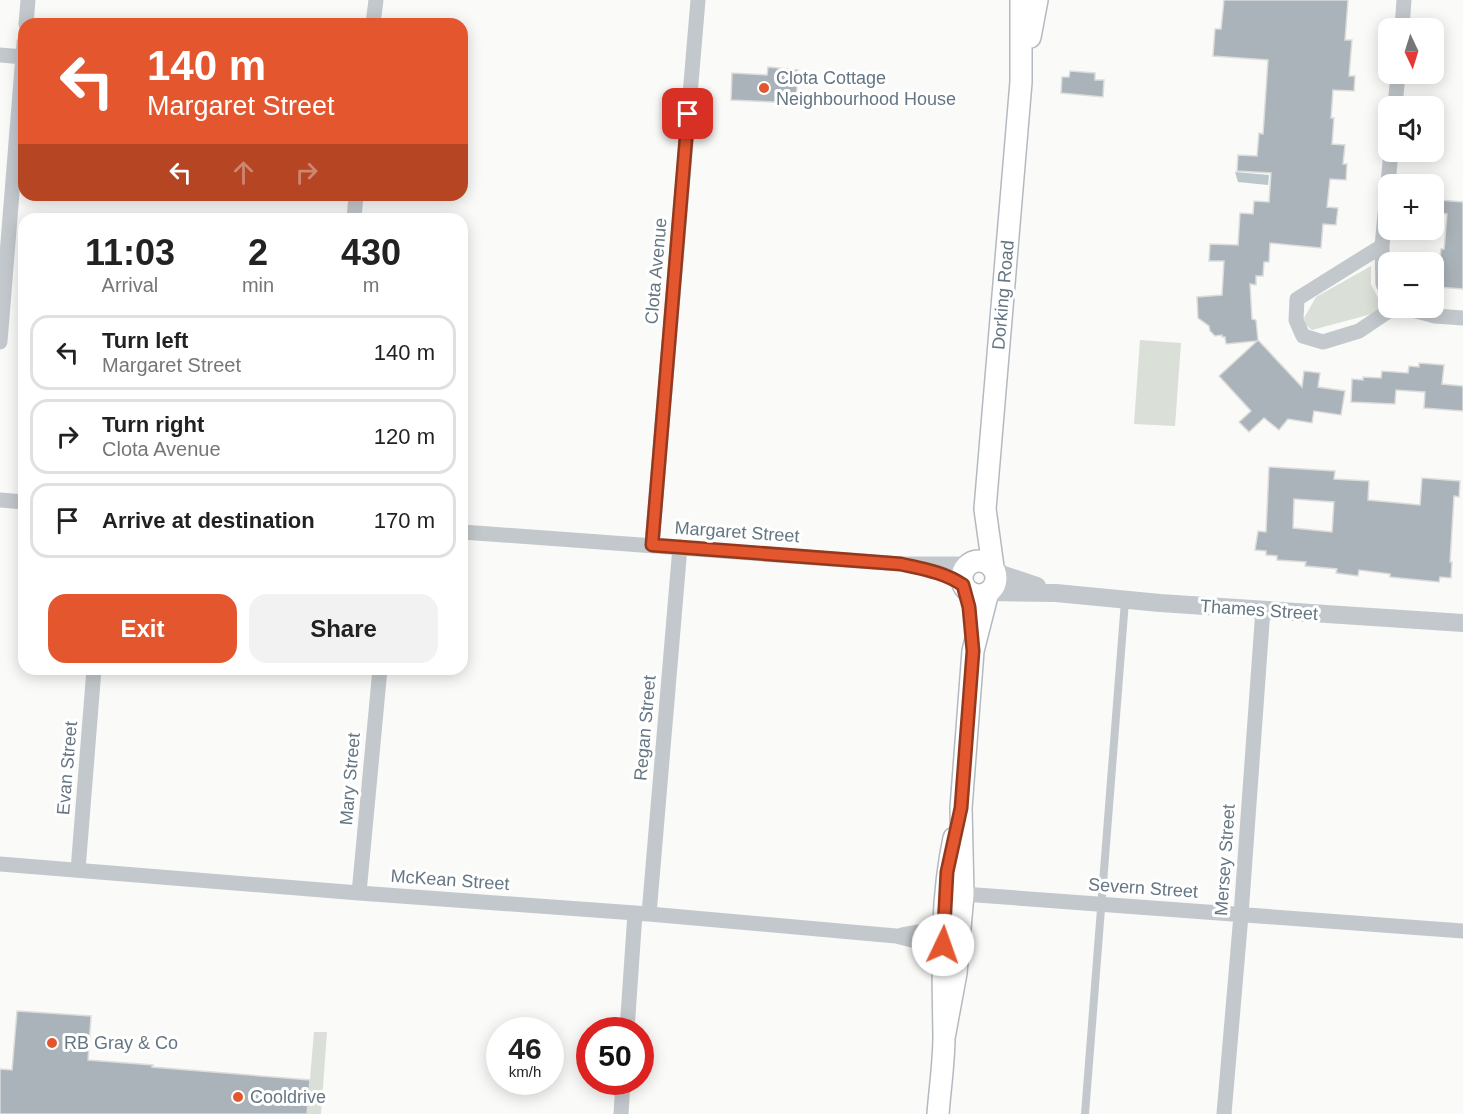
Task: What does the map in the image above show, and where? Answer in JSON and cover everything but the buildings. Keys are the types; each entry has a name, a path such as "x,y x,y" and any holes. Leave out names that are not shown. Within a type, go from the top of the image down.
{"main road":[{"name":"Dorking Road","path":"968,564 985,509 1021,82 1021,0"},
{"name":"Dorking Road","path":"1021,82 1037,0"},
{"name":"Dorking Road","path":"985,509 994,568"},
{"path":"944,1038 956,973 963,894 961,808 973,651 989,592 995,584 994,568 984,561 974,561 968,564 962,574 973,651"},
{"path":"964,587 969,592 978,595 989,592"},
{"path":"938,1114 944,1038 943,939 947,872 961,808"}],"street":[{"path":"26,18 28,0"},
{"path":"374,18 376,0"},
{"name":"Clota Avenue","path":"652,545 698,0"},
{"path":"1403,18 1404,0"},
{"path":"0,55 18,51"},
{"path":"0,342 18,113"},
{"path":"1382,252 1389,162"},
{"path":"1379,318 1359,331 1323,342 1302,336 1296,320 1297,299 1382,246"},
{"path":"1444,317 1463,318"},
{"path":"0,500 18,502"},
{"name":"Margaret Street","path":"468,532 901,564 968,564"},
{"name":"Regan Street","path":"629,1017 642,913 680,547"},
{"name":"Margaret Street","path":"901,564 940,573 964,587"},
{"name":"Thames Street","path":"994,568 1004,575 1056,592"},
{"name":"Thames Street","path":"989,592 1056,592 1125,600 1463,624"},
{"name":"Mersey Street","path":"1224,1114 1263,609"},
{"name":"Evan Street","path":"78,870 94,675"},
{"name":"Mary Street","path":"359,893 379,675"},
{"name":"McKean Street","path":"0,864 642,913 896,936 920,942 943,939"},
{"name":"Severn Street","path":"963,894 1463,931"},
{"path":"621,1114 622,1095"}],"lane":[{"path":"1085,1114 1125,600"}],"shaded area":[{"path":"1235,172 1269,175 1268,185 1238,182"},
{"path":"1371,266 1371,284 1378,298 1378,312 1312,330 1306,325 1304,318 1316,297"},
{"path":"1140,340 1181,343 1175,426 1134,424"},
{"path":"314,1032 327,1032 321,1114 307,1114"}],"place":[{"name":"Clota Cottage Neighbourhood House","path":"764,88"},
{"name":"RB Gray & Co","path":"52,1043"},
{"name":"Cooldrive","path":"238,1097"}],"route":[{"path":"688,114 652,545 901,564 940,573 963,585 969,607 973,651 961,808 947,872 943,945"}]}
